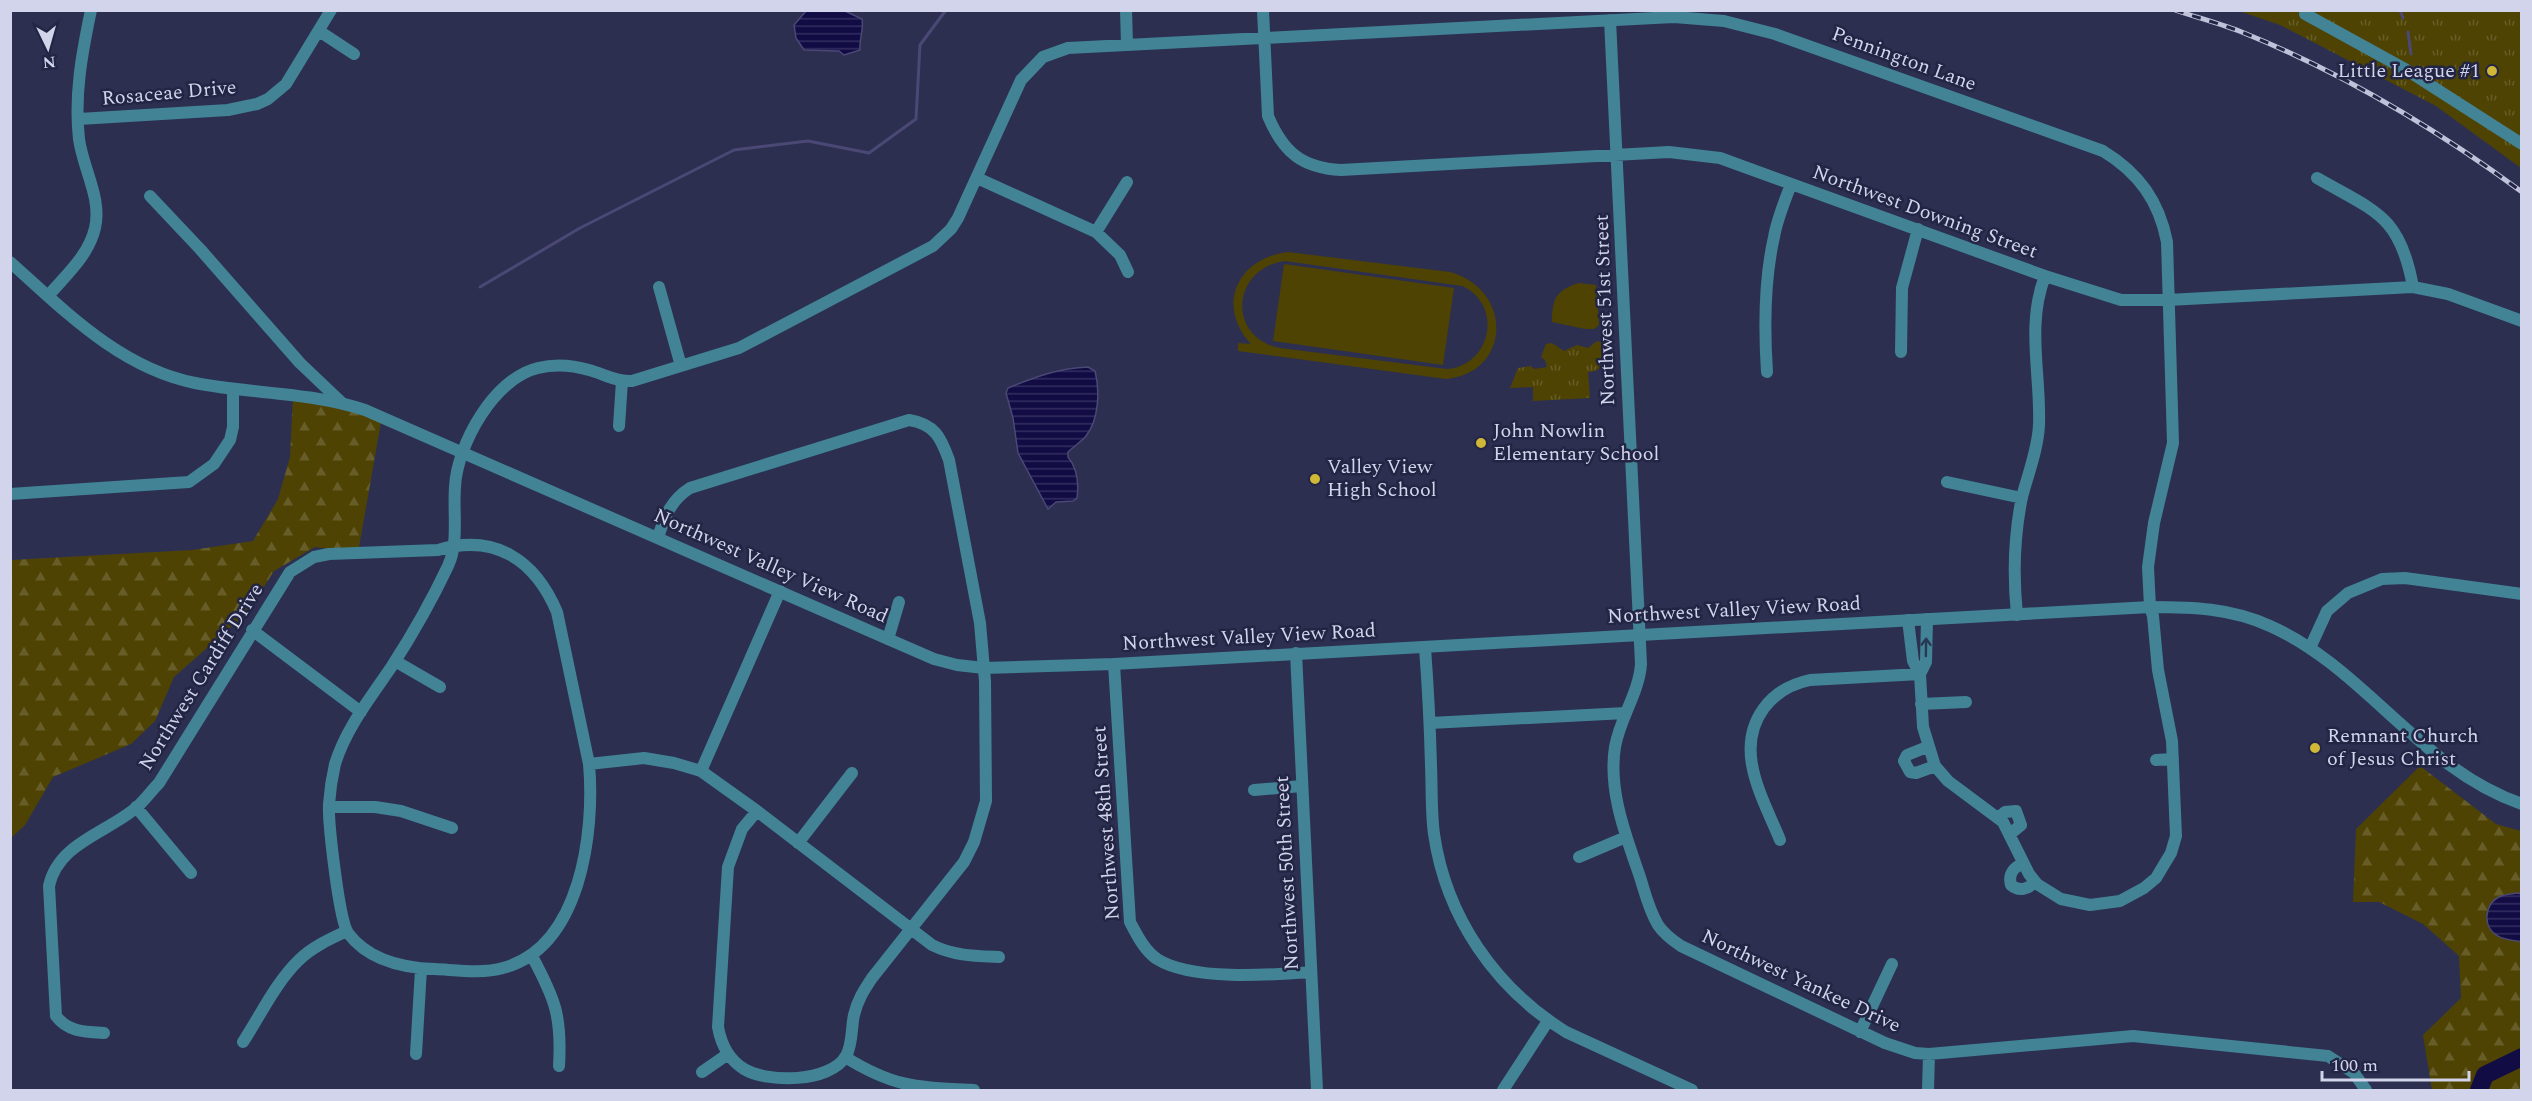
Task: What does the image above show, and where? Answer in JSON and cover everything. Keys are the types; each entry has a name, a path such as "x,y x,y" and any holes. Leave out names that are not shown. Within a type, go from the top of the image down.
{"street":[{"path":"48,296 91,244 98,216 96,198 82,154 79,119 78,74 91,10"},
{"path":"331,10 319,31 354,54"},
{"path":"1126,10 1126,45"},
{"path":"1263,10 1264,39"},
{"path":"2305,14 2405,69 2522,144"},
{"name":"Pennington Lane","path":"622,381 730,351 766,335 933,246 951,229 958,218 1021,80 1035,63 1055,51 1068,48 1610,20 1698,18 1754,28 2103,151 2139,180 2160,214 2167,242 2174,435 2149,552 2150,607 2153,616 2158,670 2174,759 2176,836 2171,854 2156,878 2144,888 2120,901 2090,905 2061,899 2036,882"},
{"name":"Northwest 51st Street","path":"1610,20 1639,634"},
{"name":"Rosaceae Drive","path":"79,119 228,110 262,102 286,84 319,31"},
{"name":"Northwest Downing Street","path":"1264,39 1268,116 1274,130 1289,152 1312,166 1341,170 1688,153 1720,158 2045,276 2121,300 2168,300 2413,288 2448,294 2522,321"},
{"path":"977,178 1096,232 1120,255 1128,272"},
{"path":"2317,178 2383,216 2403,245 2413,288"},
{"path":"1096,232 1127,182"},
{"path":"1767,372 1765,321 1771,250 1791,184"},
{"path":"150,196 201,249 300,363 341,402"},
{"path":"1901,352 1902,288 1918,229"},
{"name":"Northwest Valley View Road","path":"10,262 95,337 128,358 159,372 193,382 341,402 365,410 888,639 957,665 984,668 1114,664 2150,607 2199,607 2224,611 2269,625 2310,648 2436,755 2481,786 2501,797 2522,804"},
{"path":"2017,615 2016,536 2022,498 2039,427 2034,318 2045,276"},
{"path":"659,287 681,366"},
{"path":"559,1066 560,1044 556,1004 532,956 500,969 421,969 387,961 371,953 346,931 341,910 329,807 331,784 342,744 395,661 449,564 455,545 454,484 463,451 486,405 502,388 520,375 536,368 573,366 622,381 619,426"},
{"path":"10,494 189,482 201,476 214,464 230,440 233,427 232,389"},
{"path":"657,537 670,507 678,496 690,488 909,420 922,422 936,429 950,460 980,623 988,780 982,820 964,862 872,978 860,997 845,1057 824,1074 801,1078 755,1074 744,1069 728,1054 721,1042 718,1027 728,867 742,830 757,811"},
{"path":"1947,482 2022,498"},
{"name":"Northwest Cardiff Drive","path":"104,1033 71,1029 56,1016 49,886 54,869 67,853 136,807 169,768 252,630 290,572 314,557 329,554 438,550 455,545 480,545 498,549 521,561 537,575 549,593 557,612 589,764 591,788 589,832 577,884 567,908 549,939 532,956"},
{"path":"2310,648 2327,611 2348,593 2382,579 2404,578 2522,594"},
{"path":"701,771 780,591"},
{"path":"888,639 898,602"},
{"path":"1908,620 1913,661 1920,674 1921,704 1927,747 1935,766 1948,781 1998,818 2010,834 2023,863 2036,882 2022,889 2016,889 2011,885 2010,874 2014,868 2023,863"},
{"path":"1920,674 1926,662 1927,620"},
{"path":"252,630 361,712"},
{"name":"Northwest Yankee Drive","path":"1639,634 1640,675 1616,745 1614,761 1616,792 1626,837 1652,912 1670,939 1860,1032 1904,1050 1929,1054 2133,1036 2328,1056 2354,1074 2366,1090"},
{"path":"1425,648 1434,833 1450,895 1468,932 1494,971 1548,1021 1566,1032 1692,1090"},
{"name":"Northwest 50th Street","path":"1296,653 1317,1090"},
{"path":"395,661 440,687"},
{"name":"Northwest 48th Street","path":"1114,664 1130,922 1140,941 1155,958 1173,967 1251,976 1311,972"},
{"path":"1780,840 1751,768 1749,752 1752,731 1758,715 1769,701 1793,684 1810,680 1920,674"},
{"path":"1921,704 1966,702"},
{"path":"1430,723 1626,713"},
{"path":"1927,747 1907,754 1904,760 1906,767 1910,772 1916,773 1935,766"},
{"path":"589,764 644,758 701,771 912,930 945,952 999,957"},
{"path":"2157,760 2174,759"},
{"path":"798,843 852,773"},
{"path":"1254,790 1302,786"},
{"path":"136,807 191,873"},
{"path":"329,807 375,807 400,811 452,828"},
{"path":"1998,818 2005,812 2016,811 2021,825 2010,834"},
{"path":"1579,857 1626,837"},
{"path":"243,1042 285,976 298,960 316,947 346,931"},
{"path":"1860,1032 1892,964"},
{"path":"416,1054 421,969"},
{"path":"1503,1090 1548,1021"},
{"path":"702,1072 728,1054"},
{"path":"1928,1090 1929,1054"},
{"path":"845,1057 875,1075 897,1084 922,1088 974,1090"}],"green space":[{"path":"2239,11 2521,11 2521,168 2436,106 2280,25"},
{"path":"1288,252 1450,272 1471,282 1486,295 1494,312 1496,330 1493,347 1483,362 1467,373 1446,379 1238,351 1238,343 1251,344 1240,329 1235,314 1234,299 1237,286 1245,273 1256,263","holes":["1285,261 1462,286 1475,295 1483,306 1487,319 1487,333 1474,357 1462,365 1447,369 1280,348 1263,341 1251,331 1244,317 1242,303 1246,289 1254,276 1267,266"]},
{"path":"1284,264 1454,288 1443,365 1273,341"},
{"path":"1579,283 1596,285 1599,325 1594,329 1552,322 1554,301 1557,296 1565,289"},
{"path":"1597,341 1603,343 1608,354 1601,367 1588,372 1590,398 1533,401 1533,387 1510,388 1518,368 1547,367 1545,360 1541,357 1546,344 1552,343 1564,351 1577,345 1588,348"},
{"path":"293,396 382,416 358,553 315,547 274,571 247,613 174,677 155,721 131,744 53,777 25,825 11,838 11,560 192,550 253,541 278,499 290,457"},
{"path":"2420,766 2496,824 2521,831 2521,1090 2432,1090 2423,1035 2461,998 2459,956 2423,924 2379,902 2353,902 2356,829"}],"shaded area":[{"path":"806,11 845,11 862,19 860,50 844,55 839,51 804,50 796,38 794,25"},
{"path":"1088,367 1095,371 1097,379 1098,396 1094,422 1086,436 1068,452 1077,476 1077,498 1073,501 1056,502 1048,509 1018,453 1013,418 1006,393 1008,388 1038,377 1067,369"},
{"path":"2521,894 2521,942 2498,936 2489,928 2487,922 2488,910 2494,900 2503,895"}],"waterway":[{"path":"480,287 580,228 734,150 808,141 869,153 916,119 920,45 946,10"},
{"path":"2400,10 2403,18"},
{"path":"2408,32 2411,54"},
{"path":"2479,1090 2485,1075 2522,1057"}],"railway":[{"path":"2175,10 2244,33 2353,84 2456,146 2522,192"}],"place":[{"name":"Little League #1","path":"2492,71"},
{"name":"John Nowlin Elementary School","path":"1481,443"},
{"name":"Valley View High School","path":"1315,479"},
{"name":"Remnant Church of Jesus Christ","path":"2315,748"}]}
